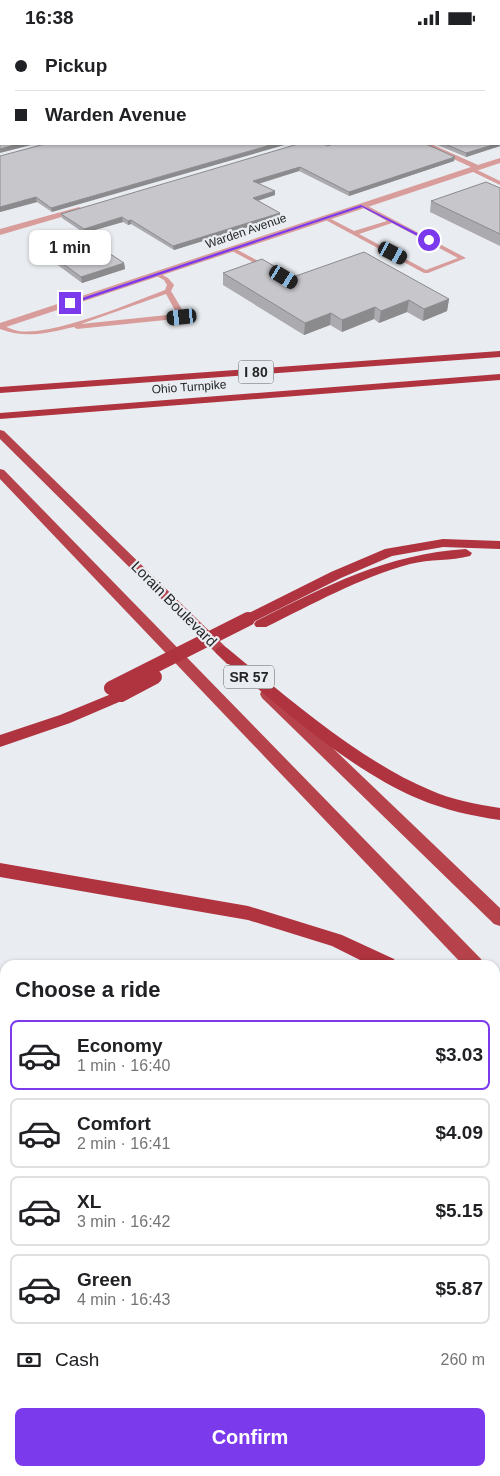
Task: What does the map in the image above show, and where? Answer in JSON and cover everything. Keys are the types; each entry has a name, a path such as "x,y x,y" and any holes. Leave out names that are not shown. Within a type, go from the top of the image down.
{"highway":[{"name":"Ohio Turnpike","path":"0,390 500,354"},
{"name":"Ohio Turnpike","path":"0,415 500,377"},
{"name":"Lorain Boulevard","path":"0,433 222,651 500,919"},
{"name":"SR 57","path":"0,472 470,960"},
{"path":"253,623 336,575 389,552 443,543 500,545"},
{"path":"0,741 65,719 116,691 253,623 383,566 431,555 458,553 500,555"},
{"path":"222,651 341,745 383,775 446,804 474,812 500,814"},
{"path":"0,732 116,691"},
{"path":"0,870 248,913 336,940 378,960"}],"street":[{"path":"427,145 474,168"},
{"name":"Warden Avenue","path":"0,327 500,160"},
{"path":"0,232 85,207"}],"lane":[{"path":"474,168 500,183"},
{"path":"325,218 426,271 463,257 362,205"},
{"path":"355,233 392,221"},
{"path":"232,249 274,271"},
{"path":"0,327 20,333 182,317 168,291 170,285 166,279 157,274"},
{"path":"52,330 168,291"}],"building":[{"path":"0,145 14,145 0,149"},
{"path":"41,145 271,145 51,208 36,197 0,207 0,156"},
{"path":"295,145 428,145 455,157 349,192 300,167 253,181 275,191 253,198 280,213 173,246 131,220 128,221 122,217 84,229 61,214"},
{"path":"447,145 493,145 466,153"},
{"path":"486,182 500,188 500,234 431,201"},
{"path":"83,236 124,263 81,277 42,248"},
{"path":"364,252 449,299 424,309 409,300 381,311 375,307 342,320 331,313 305,323 223,273 262,259 293,277"}],"route":[{"path":"70,303 362,205 429,240"}]}
